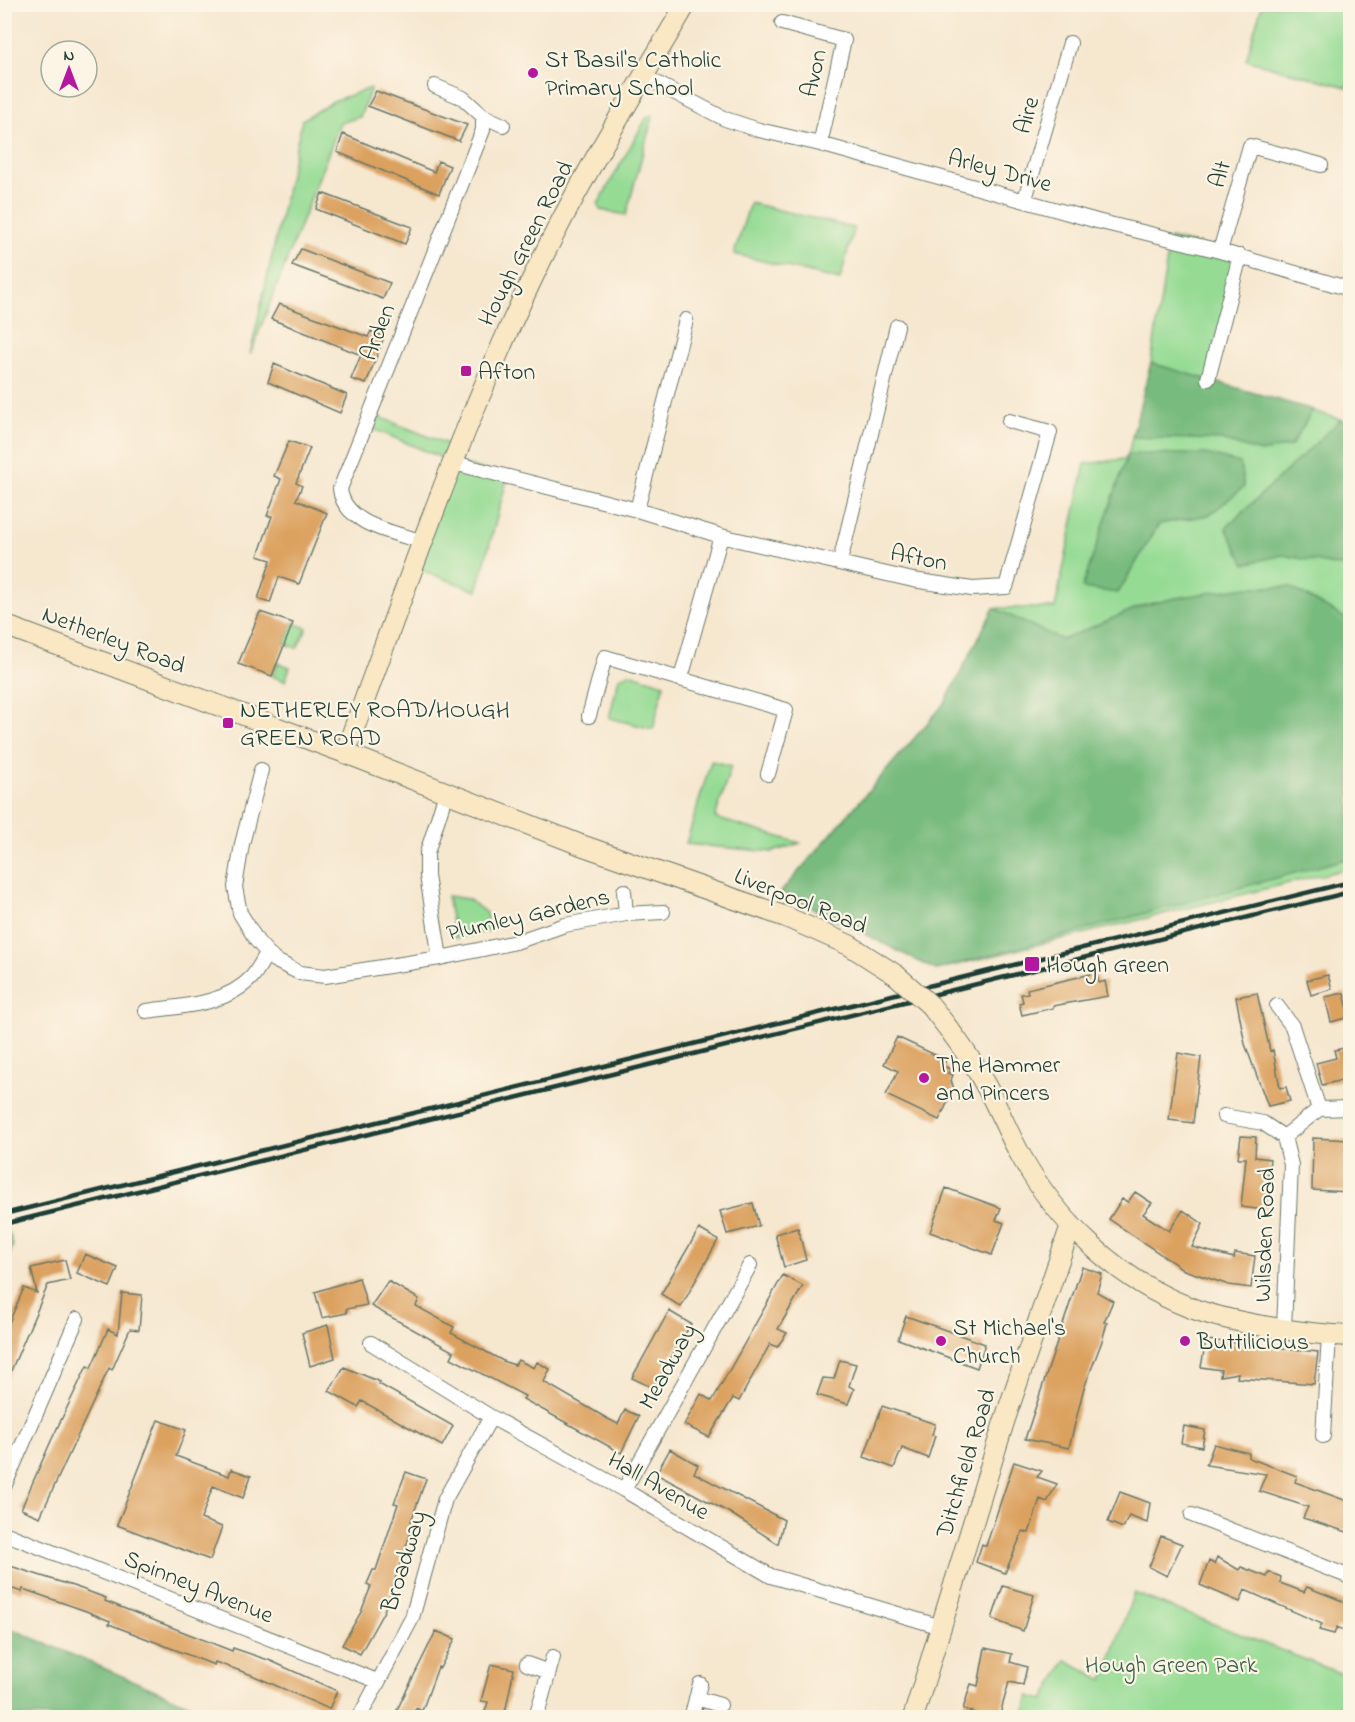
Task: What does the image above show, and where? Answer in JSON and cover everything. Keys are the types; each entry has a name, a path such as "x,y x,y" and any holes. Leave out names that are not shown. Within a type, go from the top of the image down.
{"main road":[{"name":"Hough Green Road","path":"345,753 423,542 495,360 536,270 686,4"},
{"name":"Netherley Road","path":"4,625 206,701"},
{"name":"Liverpool Road","path":"206,701 611,856 786,917 849,945 896,975 930,1005 969,1057 1022,1157 1054,1207 1099,1252 1159,1294 1207,1314 1329,1335 1350,1336"},
{"name":"Ditchfield Road","path":"913,1718 1004,1422 1071,1225"}],"street":[{"name":"Avon","path":"782,23 844,40 820,144"},
{"name":"Aire","path":"1025,199 1070,43"},
{"name":"Arley Drive","path":"645,77 725,119 1025,199 1097,221 1240,256 1350,289"},
{"path":"435,86 463,98 483,116 503,125"},
{"name":"Arden","path":"423,542 356,517 346,508 340,489 483,130 483,116"},
{"name":"Alt","path":"1220,251 1250,146 1322,165"},
{"path":"1208,379 1240,256"},
{"path":"637,510 686,320"},
{"path":"840,562 897,326"},
{"name":"Afton","path":"454,463 637,510 721,536 913,580 972,589 1006,587 1050,432 1009,421"},
{"path":"681,678 721,536"},
{"path":"589,716 605,657 786,710 768,774"},
{"name":"Plumley Gardens","path":"261,770 243,844 236,887 240,913 267,953 274,960 300,973 325,976 440,958 516,942 565,925 626,914 663,912"},
{"name":"Plumley Gardens","path":"440,958 427,876 427,852 446,793"},
{"name":"Plumley Gardens","path":"624,891 626,914"},
{"path":"146,1011 209,1001 232,992 253,976 267,953"},
{"path":"1277,1006 1292,1026 1319,1109"},
{"path":"1284,1137 1319,1109 1350,1107"},
{"name":"Wilsden Road","path":"1224,1116 1263,1123 1284,1137 1291,1165 1284,1328"},
{"name":"Meadway","path":"624,1490 750,1265"},
{"path":"4,1487 77,1319"},
{"path":"1323,1436 1329,1335"},
{"name":"Hall Avenue","path":"371,1343 491,1418 624,1490 771,1576 940,1627"},
{"name":"Broadway","path":"359,1718 412,1618 445,1499 491,1418"},
{"path":"1192,1515 1350,1577"},
{"name":"Spinney Avenue","path":"4,1533 377,1681"},
{"path":"536,1718 553,1657"},
{"path":"527,1664 549,1672"},
{"path":"691,1718 700,1684"},
{"path":"696,1698 720,1705"}],"green space":[{"path":"1262,5 1350,5 1350,88 1246,60"},
{"path":"371,88 360,117 340,123 250,355 302,120 333,101"},
{"path":"653,115 626,215 600,210 598,204 647,117"},
{"path":"750,203 854,228 840,280 734,254"},
{"path":"1170,238 1240,256 1208,380 1350,422 1350,868 936,970 781,892 945,703 994,608 1055,608 1085,464 1124,459 1128,454 1151,363"},
{"path":"1151,363 1313,410 1291,446 1260,452 1221,440 1132,437"},
{"path":"369,413 460,449 454,462 508,476 477,591 413,567 454,463 364,425"},
{"path":"1341,419 1350,422 1350,568 1283,555 1245,564 1226,528"},
{"path":"1128,454 1206,454 1240,463 1244,487 1209,515 1159,524 1118,593 1082,588"},
{"path":"1247,587 1290,587 1350,621 1350,858 936,970 781,892 945,703 994,608 1062,640 1141,606"},
{"path":"293,623 307,628 297,648 285,644"},
{"path":"278,663 290,667 285,681 272,676"},
{"path":"629,673 664,684 653,729 609,718 619,678"},
{"path":"711,761 731,766 715,818 800,843 773,852 686,844"},
{"path":"447,896 468,899 486,913 489,931 455,938"},
{"path":"9,1232 13,1245 5,1268 5,1233"},
{"name":"Hough Green Park","path":"1134,1593 1350,1677 1350,1717 1024,1717 1029,1696 1044,1700 1066,1660 1103,1680"},
{"path":"5,1626 218,1717 5,1717"}],"building":[{"path":"376,91 467,125 459,141 368,106"},
{"path":"343,134 434,172 438,161 450,166 439,194 337,152"},
{"path":"322,193 412,227 405,244 316,209"},
{"path":"301,249 390,283 383,299 292,265"},
{"path":"279,304 368,337 371,331 384,337 366,384 351,379 361,355 271,319"},
{"path":"274,364 347,395 340,413 268,382"},
{"path":"289,441 310,448 296,483 302,486 296,500 327,513 299,584 279,577 270,603 258,599 271,560 258,556 272,516 267,516 281,479 274,476"},
{"path":"260,612 293,623 272,676 238,664"},
{"path":"1096,973 1099,983 1105,981 1108,996 1053,1006 1053,1008 1022,1015 1019,1003 1023,1002 1021,994 1028,993 1027,989"},
{"path":"1328,975 1332,989 1311,995 1307,980"},
{"path":"1257,993 1270,1051 1273,1050 1280,1088 1286,1087 1290,1101 1268,1106 1245,1044 1236,997"},
{"path":"1344,993 1350,1017 1331,1022 1325,997"},
{"name":"The Hammer and Pincers","path":"897,1037 946,1060 943,1066 950,1069 948,1073 953,1075 951,1080 954,1089 939,1120 886,1095 898,1071 884,1064"},
{"path":"1350,1047 1350,1078 1322,1085 1316,1063 1336,1058 1334,1050"},
{"path":"1178,1053 1201,1057 1193,1123 1169,1120"},
{"path":"1241,1136 1256,1137 1255,1157 1270,1159 1265,1210 1241,1207 1246,1158 1238,1158"},
{"path":"1313,1138 1350,1140 1350,1192 1312,1190"},
{"path":"946,1188 1001,1208 996,1220 1004,1223 992,1255 930,1232"},
{"path":"1135,1192 1152,1203 1143,1214 1169,1231 1183,1210 1203,1224 1192,1247 1234,1258 1235,1253 1255,1256 1251,1288 1229,1285 1184,1270 1109,1219 1122,1199 1128,1202"},
{"path":"753,1203 759,1226 727,1234 720,1211"},
{"path":"798,1228 806,1260 784,1267 775,1234"},
{"path":"699,1229 718,1240 681,1307 661,1294"},
{"path":"85,1254 118,1268 110,1287 77,1273"},
{"path":"65,1260 70,1280 48,1285 4,1387 4,1334 24,1288 37,1293 31,1268"},
{"path":"1082,1267 1102,1274 1097,1292 1113,1301 1104,1322 1107,1323 1102,1341 1083,1391 1069,1448 1025,1439"},
{"path":"783,1275 803,1286 778,1329 787,1333 777,1347 770,1344 739,1401 733,1398 709,1437 684,1425 701,1394 712,1401"},
{"path":"359,1278 367,1305 346,1309 347,1313 322,1318 315,1292"},
{"path":"388,1281 419,1299 416,1306 454,1327 451,1333 505,1362 515,1365 518,1360 534,1368 537,1362 550,1369 544,1382 608,1419 618,1424 625,1410 639,1416 621,1453 523,1399 525,1396 451,1358 454,1352 371,1306"},
{"path":"122,1293 142,1295 139,1330 130,1329 112,1370 109,1368 40,1517 21,1509 87,1366 91,1368 108,1329 118,1334"},
{"path":"669,1311 691,1324 653,1388 632,1378"},
{"name":"St Michael's Church","path":"906,1316 985,1344 977,1368 898,1339"},
{"path":"328,1325 335,1358 310,1366 302,1333"},
{"path":"1206,1340 1318,1352 1314,1384 1237,1378 1238,1373 1220,1376 1221,1370 1201,1367"},
{"path":"840,1360 856,1364 849,1386 854,1389 848,1404 817,1395 823,1378 834,1379"},
{"path":"344,1367 380,1382 379,1384 453,1426 442,1446 362,1401 358,1407 329,1391"},
{"path":"882,1406 935,1424 932,1435 935,1436 928,1458 902,1448 894,1468 864,1457"},
{"path":"158,1420 186,1430 176,1456 229,1476 231,1469 251,1476 243,1498 213,1486 201,1519 222,1527 210,1560 117,1525"},
{"path":"1184,1426 1205,1430 1202,1447 1181,1443"},
{"path":"1214,1444 1249,1453 1249,1458 1297,1476 1295,1482 1350,1502 1350,1533 1303,1518 1308,1507 1259,1491 1266,1474 1206,1465"},
{"path":"670,1449 698,1465 694,1473 784,1520 778,1544 730,1513 656,1474"},
{"path":"1014,1462 1042,1471 1037,1477 1057,1484 1047,1502 1040,1499 1029,1533 1023,1531 1005,1573 976,1562 982,1544 986,1546"},
{"path":"406,1472 426,1479 411,1521 414,1523 384,1611 360,1654 342,1645 361,1612 371,1586 367,1584 373,1570 376,1570 398,1504 394,1503"},
{"path":"1120,1492 1150,1503 1147,1523 1129,1516 1123,1528 1108,1522"},
{"path":"1161,1536 1182,1544 1167,1576 1149,1567"},
{"path":"1217,1557 1239,1570 1241,1567 1267,1577 1269,1572 1281,1577 1280,1583 1304,1592 1307,1587 1350,1604 1350,1634 1337,1627 1334,1634 1319,1630 1322,1624 1245,1590 1240,1602 1200,1585 1209,1561 1214,1564"},
{"path":"4,1564 106,1598 105,1601 232,1651 233,1648 271,1661 337,1691 329,1709 252,1675 215,1662 214,1665 109,1624 110,1621 86,1611 23,1589 22,1592 4,1586"},
{"path":"1003,1586 1034,1595 1023,1631 992,1619"},
{"path":"436,1631 455,1639 440,1668 438,1667 422,1711 416,1708 411,1718 393,1718"},
{"path":"985,1648 1012,1654 1010,1662 1027,1667 1023,1685 1009,1682 999,1718 989,1718 963,1709 971,1684 978,1686"},
{"path":"491,1664 514,1669 504,1718 483,1718 488,1702 481,1701"}],"railway":[{"path":"4,1214 1350,882"},
{"path":"4,1224 1350,892"}],"place":[{"name":"St Basil's Catholic Primary School","path":"533,73"},
{"name":"Afton","path":"466,371"},
{"name":"NETHERLEY ROAD/HOUGH GREEN ROAD","path":"228,723"},
{"name":"Hough Green","path":"1032,964"},
{"name":"The Hammer and Pincers","path":"924,1078"},
{"name":"St Michael's Church","path":"941,1341"},
{"name":"Buttilicious","path":"1185,1341"}]}
